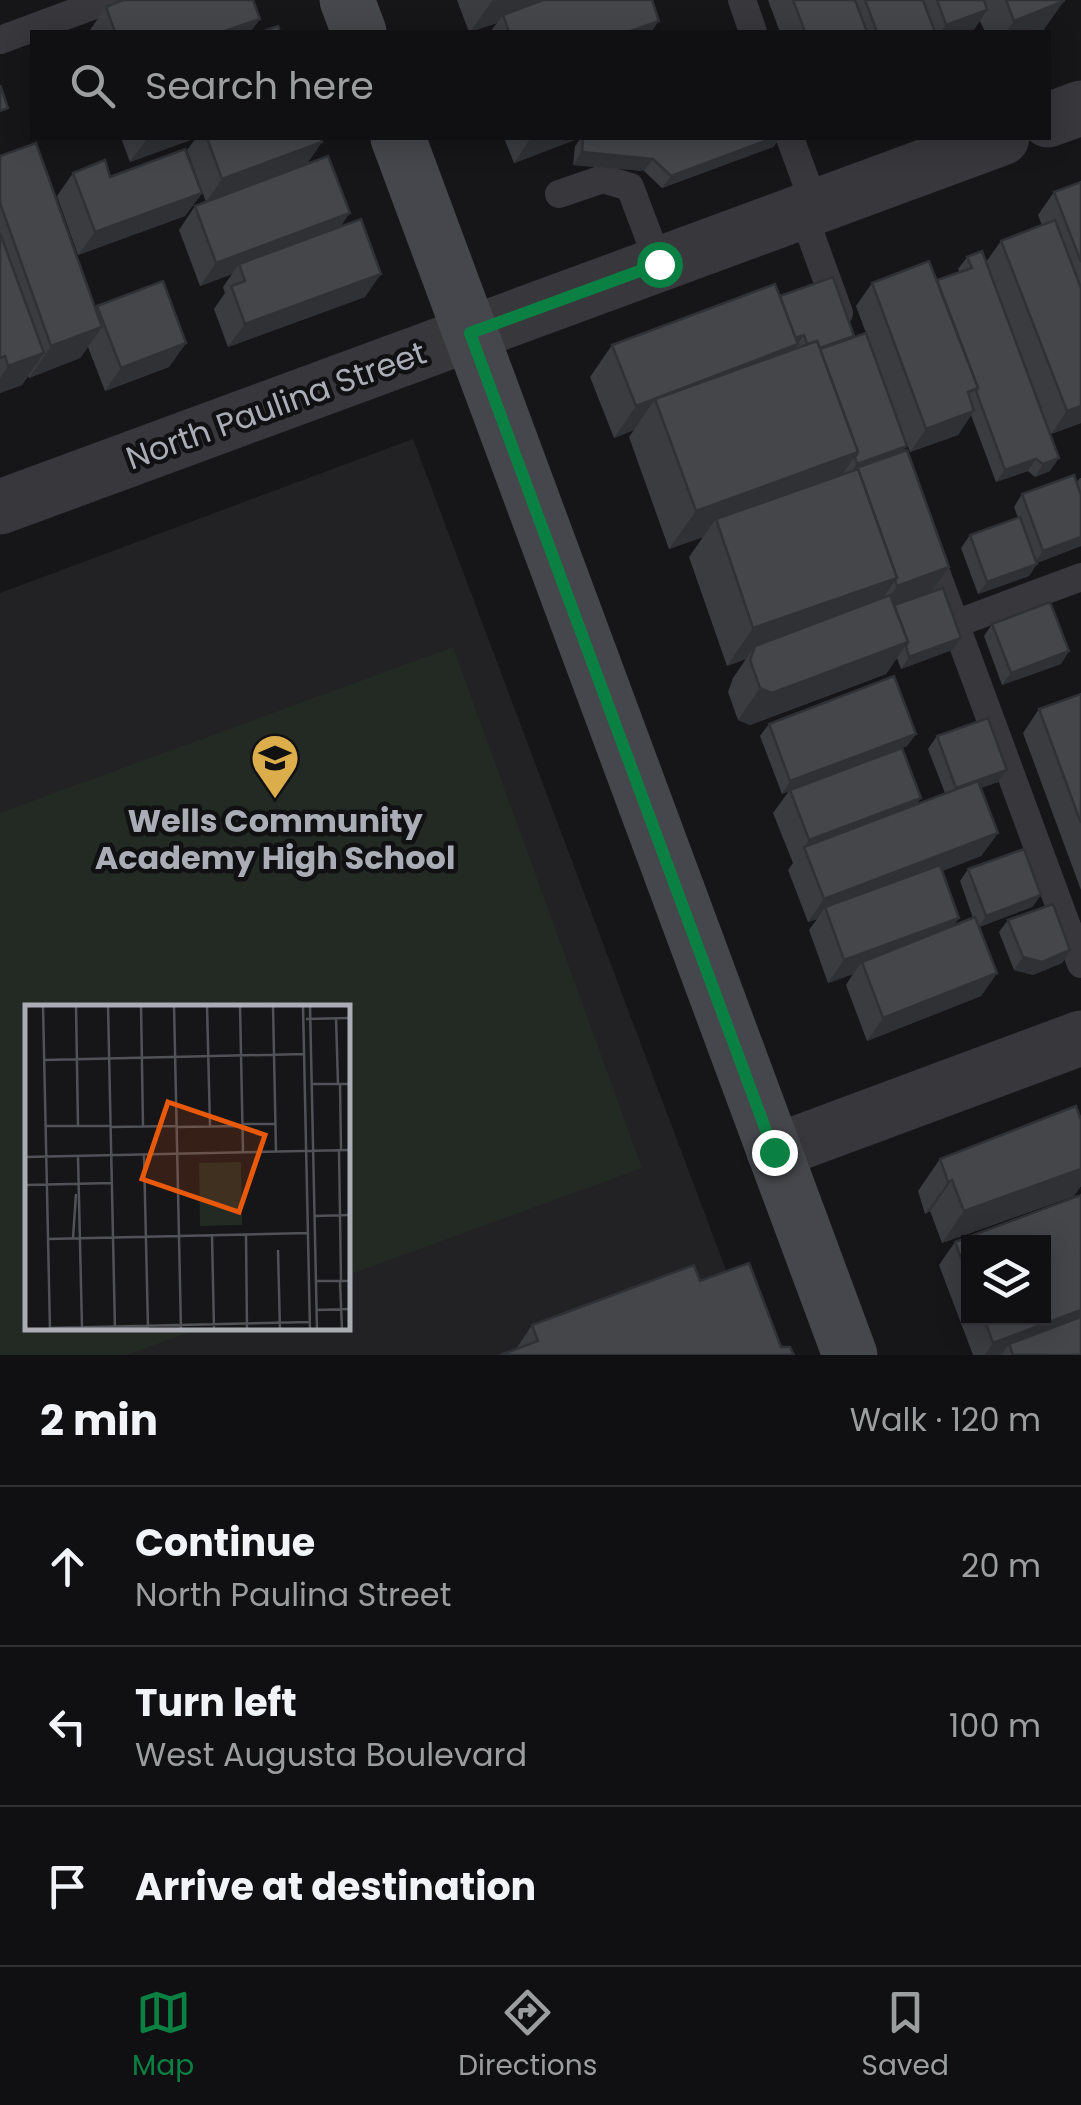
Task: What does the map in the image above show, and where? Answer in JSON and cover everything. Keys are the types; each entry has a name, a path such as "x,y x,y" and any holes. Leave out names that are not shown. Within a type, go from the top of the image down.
{"street":[{"path":"347,0 358,30"},
{"path":"1051,119 1081,108"},
{"path":"399,140 850,1355"},
{"name":"North Paulina Street","path":"0,507 997,140"},
{"path":"774,1152 1081,1038"}],"lane":[{"path":"0,40 108,0"},
{"path":"742,0 752,30"},
{"path":"791,140 846,333"},
{"path":"559,194 602,179 630,187 659,264"},
{"path":"914,515 1081,964"},
{"path":"955,624 1081,577"}],"shaded area":[{"name":"Wells Community Academy High School","path":"413,439 758,1355 0,1355 0,593"},
{"path":"453,647 642,1168 350,1274 350,1005 25,1005 25,1330 196,1330 126,1355 0,1355 0,813"}],"building":[{"path":"123,0 253,0 260,19 228,30 114,30 106,7"},
{"path":"543,0 652,0 659,21 634,30 508,30 503,15"},
{"path":"793,0 855,0 866,30 804,30"},
{"path":"865,0 923,0 934,30 876,30"},
{"path":"937,0 984,0 987,10 946,25"},
{"path":"1006,0 1064,0 1064,1 1014,21"},
{"path":"0,85 8,108 0,111"},
{"path":"208,140 322,142 222,179"},
{"path":"583,140 768,140 671,176 653,159 582,152"},
{"path":"36,143 102,327 51,346 0,203 0,156"},
{"path":"185,149 202,193 95,232 73,173 105,160 110,177"},
{"path":"328,156 350,213 216,263 195,206"},
{"path":"1081,182 1081,262 1054,192"},
{"path":"361,219 381,274 245,324 231,286 245,281 239,264"},
{"path":"1055,220 1081,288 1081,406 1067,411 1001,241"},
{"path":"0,233 44,353 8,366 5,356 0,358"},
{"path":"982,251 1059,458 1043,464 1036,459 1005,470 937,280 972,268 967,257"},
{"path":"929,261 978,388 968,392 974,411 926,429 872,283"},
{"path":"833,277 854,336 820,348 817,341 807,344 804,335 795,338 780,296"},
{"path":"163,281 186,343 121,368 97,306"},
{"path":"775,284 798,344 636,406 612,345"},
{"path":"866,333 907,446 857,464 858,452 820,349"},
{"path":"817,341 858,452 696,511 655,399"},
{"path":"907,450 949,567 897,586 856,468"},
{"path":"858,469 897,578 753,628 716,519"},
{"path":"1074,475 1081,495 1081,537 1043,551 1022,494"},
{"path":"1020,517 1037,564 987,582 970,535"},
{"path":"943,588 961,638 909,657 908,642 894,605"},
{"path":"890,595 908,642 772,693 760,688 750,660 755,646"},
{"path":"1050,602 1069,651 1011,673 992,624"},
{"path":"894,676 916,734 790,781 769,724"},
{"path":"1081,694 1081,823 1039,709"},
{"path":"988,718 1007,770 956,788 937,736"},
{"path":"902,748 921,798 809,840 790,790"},
{"path":"978,781 998,833 824,899 804,847"},
{"path":"1024,849 1041,895 986,916 968,869"},
{"path":"940,865 959,918 844,960 825,907"},
{"path":"1053,904 1070,950 1042,962 1023,957 1008,920"},
{"path":"975,917 997,973 883,1018 862,962"},
{"path":"1076,1106 1081,1120 1081,1169 964,1211 940,1159"},
{"path":"1081,1195 1081,1310 1051,1321 1051,1235 974,1235"},
{"path":"749,1263 781,1347 790,1347 794,1355 500,1355 538,1341 532,1325 694,1265 700,1281"},
{"path":"1081,1317 1081,1355 1013,1355 1009,1344"},
{"path":"987,1325 1041,1325 993,1343"}],"place":[{"name":"Wells Community Academy High School","path":"275,800"}],"route":[{"path":"659,264 470,333 774,1152"}]}
